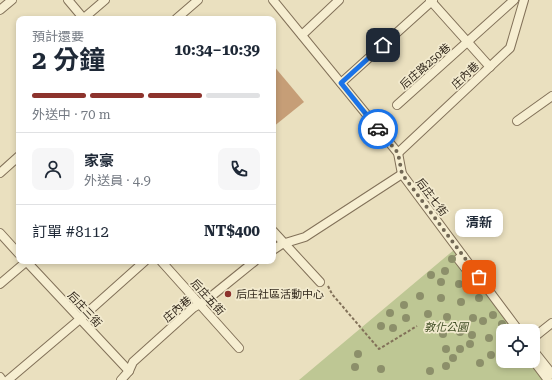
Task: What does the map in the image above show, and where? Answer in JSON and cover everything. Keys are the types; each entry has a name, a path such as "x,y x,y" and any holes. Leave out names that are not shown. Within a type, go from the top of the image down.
{"street":[{"path":"0,10 12,0"},
{"path":"68,0 81,16"},
{"path":"87,16 105,0"},
{"path":"179,16 198,0"},
{"name":"后庄七街","path":"273,0 398,153 402,174 514,324"},
{"path":"302,35 339,0"},
{"name":"后庄路250巷","path":"396,105 514,0"},
{"name":"庄內巷","path":"398,153 510,48 524,0"},
{"path":"341,83 431,1 490,68"},
{"path":"518,121 552,96"},
{"path":"0,173 16,159"},
{"path":"276,248 305,237 402,174"},
{"path":"0,233 16,251"},
{"path":"276,235 323,283"},
{"path":"463,256 458,259 507,324"},
{"path":"0,284 23,264"},
{"name":"后庄三街","path":"29,264 130,371"},
{"path":"8,380 142,264"},
{"name":"后庄五街","path":"163,264 239,348"},
{"name":"庄內巷","path":"121,380 130,371 133,362 199,304 208,299 251,264"},
{"path":"540,333 552,324"},
{"path":"540,359 552,374"},
{"path":"539,368 548,380"}],"path":[{"path":"323,283 379,349 417,326"}],"green space":[{"name":"敦化公園","path":"455,249 511,324 496,324 496,368 540,368 540,364 552,380 299,380"}],"building":[{"path":"276,69 304,102 276,125"}],"way so far":[{"path":"378,129 398,153 402,174 479,277"}],"place":[{"name":"清新","path":"479,277"},
{"name":"后庄社區活動中心","path":"228,294"}],"route":[{"path":"378,129 341,83 383,45"}]}
